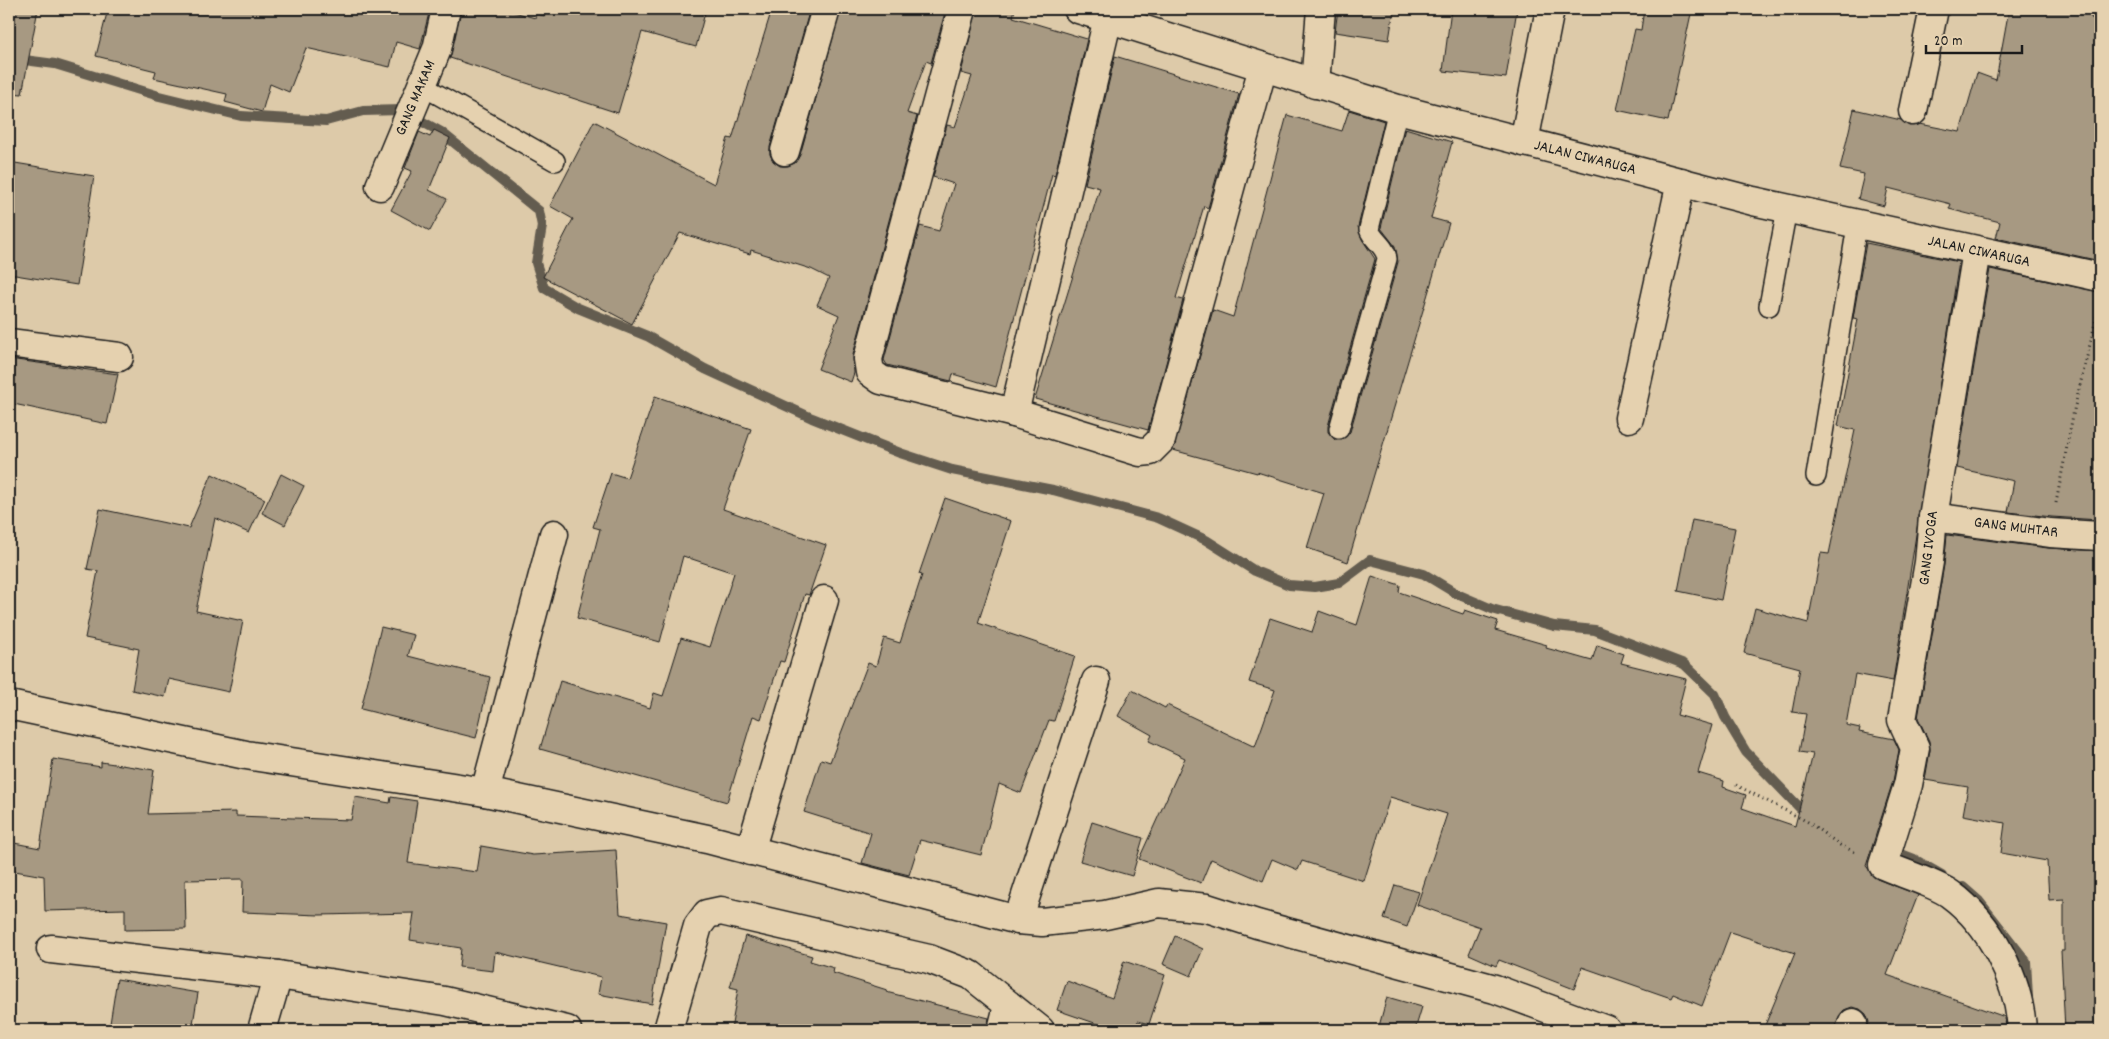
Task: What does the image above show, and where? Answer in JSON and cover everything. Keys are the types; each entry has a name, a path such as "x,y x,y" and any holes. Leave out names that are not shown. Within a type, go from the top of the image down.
{"street":[{"name":"GANG MAKAM","path":"380,186 437,49 446,9"},
{"path":"785,151 826,9"},
{"path":"962,9 868,366 870,372 880,380 1014,414 1140,452 1150,451 1161,440 1263,67"},
{"name":"JALAN CIWARUGA","path":"1078,9 1398,109 1857,226 2100,277"},
{"path":"1315,84 1322,9"},
{"path":"1524,142 1550,9"},
{"path":"1913,111 1934,9"},
{"path":"1014,414 1108,18"},
{"path":"1629,418 1681,182"},
{"name":"GANG IVOGA","path":"1887,854 1908,785 1915,748 1902,720 1929,562 1933,517 1977,251"},
{"path":"9,342 119,357"},
{"name":"GANG MUHTAR","path":"1933,517 2050,533 2100,536"},
{"path":"485,792 554,534"},
{"path":"750,851 824,600"},
{"path":"1018,920 1096,681"},
{"path":"9,705 246,754 485,792 707,839 1018,920 1042,922 1105,916 1159,903 1207,908 1257,924 1495,989 1606,1030"},
{"path":"1887,854 1949,893 1975,916 1998,951 2016,996 2022,1030"},
{"path":"668,1030 698,926 707,914 722,911 929,959 971,975 1005,1018 1040,1030"},
{"path":"51,949 278,974 445,1001 567,1030"},
{"path":"262,1030 278,974"}],"lane":[{"path":"421,85 554,160"},
{"path":"1338,429 1387,259 1386,251 1374,238 1369,228 1398,109"},
{"path":"1769,306 1787,209"},
{"path":"1816,476 1857,226"}],"path":[{"path":"2050,533 2074,410 2100,301"},
{"path":"1736,785 1808,822 1840,845 1887,854"}],"building":[{"path":"9,9 38,9 22,94 9,93"},
{"path":"108,9 430,9 420,49 396,42 390,67 306,48 289,92 270,84 262,112 225,102 227,94 154,78 156,71 96,56"},
{"path":"461,9 504,9 535,18 536,14 545,16 546,9 706,9 696,47 642,32 618,113 450,58"},
{"path":"772,9 810,9 770,147 773,161 780,166 788,166 795,163 800,155 841,9 946,9 931,63 926,61 907,113 917,116 853,355 854,373 851,382 818,369 839,315 817,305 829,278 811,269 751,250 750,254 680,233 632,324 543,277 573,219 550,206 594,121 714,184 728,138 732,139"},
{"path":"977,9 1015,9 1013,17 1087,39 1055,175 1052,174 996,387 953,374 951,381 887,365 884,360 920,226 939,231 954,184 933,177 947,125 955,127 972,76 961,73"},
{"path":"1338,9 1394,9 1389,40 1335,32"},
{"path":"1451,9 1517,9 1506,78 1443,71"},
{"path":"1644,9 1692,9 1668,121 1617,110 1635,29 1641,30"},
{"path":"2009,9 2093,9 2091,18 2100,20 2100,261 1996,238 2000,222 1949,209 1951,204 1888,188 1884,206 1858,199 1864,174 1840,169 1854,109 1901,120 1909,126 1920,124 1960,132 1977,73 1996,80"},
{"path":"1115,56 1239,94 1208,208 1204,206 1176,298 1183,300 1148,430 1035,399 1100,188 1085,184"},
{"path":"1349,110 1384,121 1358,227 1362,239 1375,259 1328,426 1328,432 1335,440 1342,440 1350,432 1398,262 1395,246 1381,228 1405,128 1452,142 1431,218 1449,223 1348,562 1307,548 1324,493 1257,472 1173,450 1213,310 1233,317 1287,115 1342,131"},
{"path":"434,130 450,138 429,190 447,199 430,231 391,210 412,171 405,168 419,132 430,137"},
{"path":"9,162 94,176 77,285 9,274"},
{"path":"1866,243 1959,262 1893,681 1855,674 1846,725 1860,728 1859,732 1894,739 1899,750 1893,781 1866,866 1877,879 1918,895 1887,975 2005,1017 2006,1030 1867,1030 1869,1022 1866,1014 1860,1009 1852,1007 1844,1010 1839,1016 1835,1030 1763,1030 1795,953 1730,932 1702,1006 1673,994 1671,998 1582,967 1574,989 1499,960 1496,966 1469,954 1480,927 1417,905 1447,814 1390,797 1364,881 1302,861 1298,870 1272,859 1263,881 1211,859 1201,883 1139,859 1185,758 1149,741 1152,735 1118,716 1132,690 1165,708 1167,705 1255,747 1275,690 1249,682 1270,618 1312,632 1319,611 1357,625 1372,576 1400,585 1399,592 1463,614 1465,610 1498,621 1495,630 1547,645 1546,648 1592,661 1597,645 1624,654 1621,663 1686,679 1677,715 1712,725 1698,773 1724,781 1723,787 1746,795 1742,808 1795,826 1813,754 1799,752 1806,714 1792,712 1800,668 1744,653 1755,608 1808,623 1821,553 1829,554 1855,430 1838,426 1858,319 1853,318"},
{"path":"1990,269 2100,292 2100,520 2008,512 2014,481 1957,468"},
{"path":"9,359 118,374 107,424 9,403"},
{"path":"655,396 751,429 723,509 826,545 809,595 805,594 784,662 780,661 761,719 753,716 727,802 540,749 560,681 650,708 654,693 663,696 681,638 710,647 734,573 683,556 660,642 577,618 600,529 593,527 611,473 627,478"},
{"path":"212,474 265,499 249,533 215,518 196,611 243,621 229,692 169,679 165,697 132,690 139,649 85,638 98,571 87,569 100,509 189,528"},
{"path":"281,474 304,486 285,525 262,513"},
{"path":"945,498 1011,521 978,623 1075,656 1054,721 1049,720 1021,793 999,784 981,855 920,840 909,875 862,863 871,833 804,812 821,759 830,762 868,663 876,666 884,638 900,643 922,575 919,574"},
{"path":"1692,520 1735,528 1721,600 1678,591"},
{"path":"1947,535 2048,548 2100,551 2100,1030 2065,1030 2061,951 2064,951 2064,899 2049,900 2047,861 2001,853 2005,823 1963,815 1968,787 1925,780 1930,750 1929,741 1918,718 1944,565"},
{"path":"381,627 414,635 408,656 490,677 476,738 361,709"},
{"path":"53,759 101,767 101,762 154,770 148,814 236,812 236,816 351,820 355,797 390,803 391,797 417,801 408,863 477,872 481,846 533,855 616,850 620,914 666,922 652,1004 598,994 601,977 495,952 493,971 459,967 461,948 410,940 414,913 319,915 242,912 243,879 185,880 186,929 125,930 125,909 45,911 44,876 9,870 9,842 40,848"},
{"path":"1092,822 1143,838 1132,876 1080,861"},
{"path":"1395,885 1419,892 1407,927 1384,919"},
{"path":"745,936 812,956 810,961 834,968 833,973 887,990 886,992 989,1018 987,1030 731,1030 738,989 730,987"},
{"path":"1175,936 1203,949 1191,976 1163,964"},
{"path":"1124,961 1165,975 1149,1024 1138,1021 1135,1030 1115,1030 1057,1010 1067,981 1112,998"},
{"path":"117,979 198,993 192,1030 109,1030"},
{"path":"1387,997 1422,1007 1415,1030 1378,1030"}],"waterway":[{"path":"9,58 55,64 159,96 241,116 326,121 363,111 401,110 441,132 539,211 542,226 536,263 544,288 578,308 647,336 705,369 812,418 900,453 952,470 1053,490 1158,518 1206,540 1255,571 1289,585 1315,587 1339,583 1370,560 1424,574 1457,594 1492,609 1554,626 1595,630 1684,664 1715,694 1725,717 1746,752 1800,808 1811,815"},
{"path":"1888,849 1914,859 1942,875"},
{"path":"1963,887 1979,901 2026,961 2028,997"}]}
